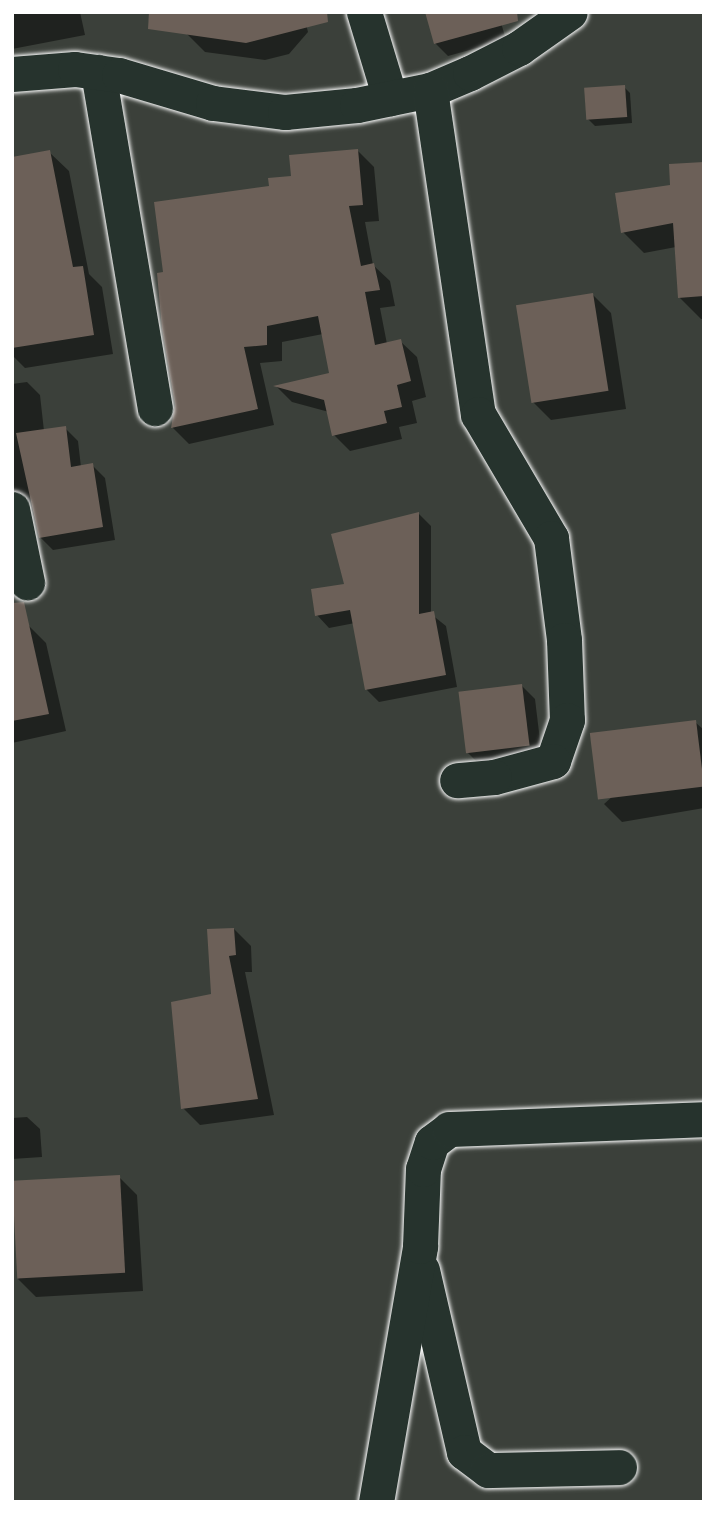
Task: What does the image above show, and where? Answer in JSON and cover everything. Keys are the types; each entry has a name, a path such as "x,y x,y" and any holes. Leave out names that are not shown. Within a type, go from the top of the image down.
{"street":[{"path":"364,12 390,98"},
{"path":"12,74 75,69 97,72 213,103 285,112 430,90 519,48 570,12"},
{"path":"97,72 155,408"},
{"path":"430,90 478,414 551,538 564,640 567,720 553,761 494,777 457,780"},
{"path":"12,509 27,582"},
{"path":"376,1502 419,1253 424,1169 432,1142 449,1129 704,1119"},
{"path":"419,1253 464,1452 488,1470 619,1467"}],"building":[{"path":"149,12 327,12 328,22 246,43 148,29"},
{"path":"425,12 517,12 518,21 434,44"},
{"path":"625,85 627,117 586,120 584,88"},
{"path":"358,149 363,205 349,206 361,266 374,263 380,290 365,292 375,345 401,339 411,381 397,385 402,407 384,411 387,423 332,436 324,400 273,386 329,373 318,316 267,326 267,345 244,347 258,409 171,428 175,405 162,329 157,273 163,272 154,202 269,186 268,178 291,176 289,155"},
{"path":"50,150 73,267 83,266 94,335 12,348 12,157"},
{"path":"704,162 704,296 678,298 673,223 621,233 615,193 670,185 669,164"},
{"path":"593,293 608,391 531,403 516,305"},
{"path":"66,426 71,467 93,463 103,527 39,538 16,433"},
{"path":"419,512 419,614 434,611 446,675 365,690 350,610 315,616 311,589 344,584 331,534"},
{"path":"24,602 49,714 12,721 12,603"},
{"path":"522,684 530,746 466,753 458,692"},
{"path":"696,720 704,787 598,800 590,733"},
{"path":"234,928 236,955 229,956 258,1099 181,1109 171,1002 211,994 207,929"},
{"path":"120,1175 125,1273 17,1279 12,1181"}]}
